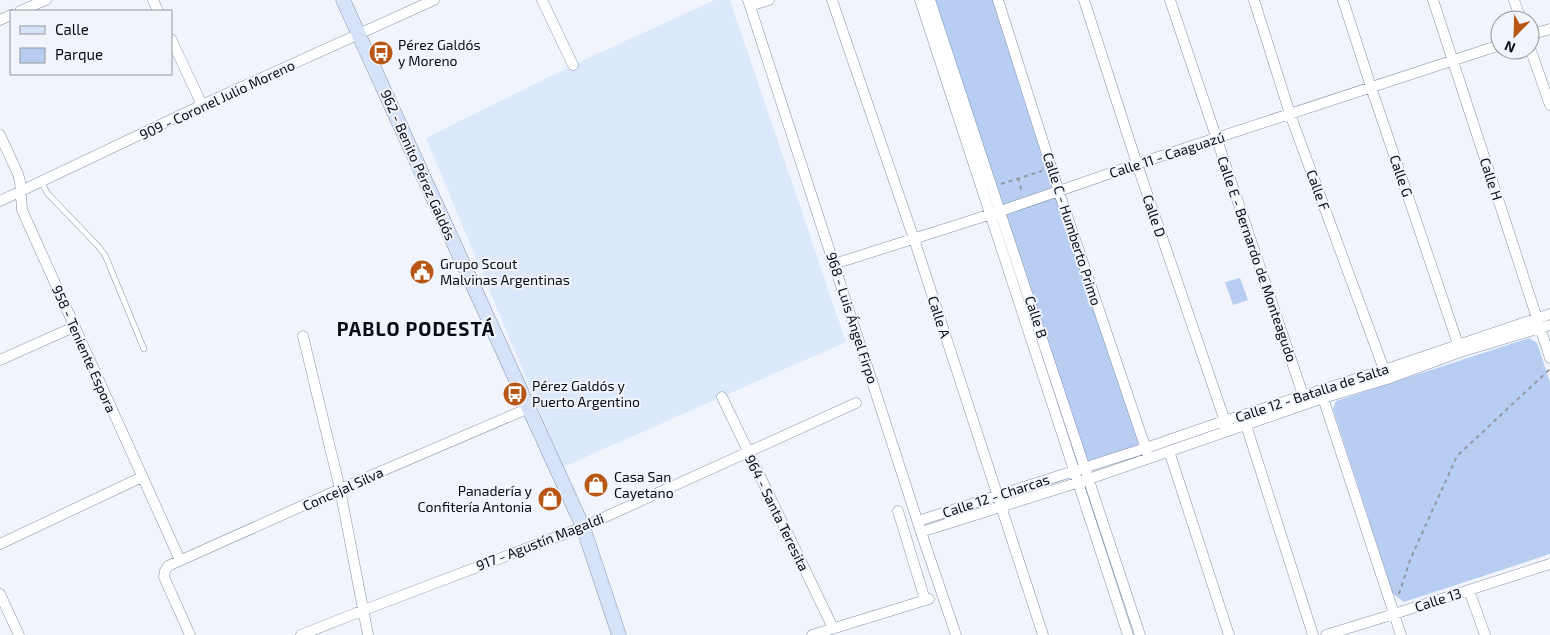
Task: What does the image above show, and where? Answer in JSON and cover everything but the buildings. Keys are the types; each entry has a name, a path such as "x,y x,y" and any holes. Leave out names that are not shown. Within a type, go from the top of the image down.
{"main road":[{"name":"962 - Benito Pérez Galdós","path":"344,0 583,527 618,635"}],"street":[{"path":"22,10 46,0"},
{"name":"909 - Coronel Julio Moreno","path":"0,200 202,105 434,0"},
{"path":"542,0 573,66"},
{"path":"749,3 770,0"},
{"name":"Calle A","path":"832,0 914,239 1043,635"},
{"name":"Calle B","path":"920,0 996,212 1080,469 1089,479 1140,635"},
{"name":"Calle B","path":"930,0 993,186 996,212"},
{"name":"Calle C - Humberto Primo","path":"998,0 1051,168 1147,453"},
{"name":"Calle D","path":"1084,0 1137,164 1226,426"},
{"name":"Calle E - Bernardo de Monteagudo","path":"1170,0 1305,400"},
{"name":"Calle F","path":"1254,0 1290,114 1385,374"},
{"name":"Calle G","path":"1343,0 1459,349"},
{"name":"Calle H","path":"1433,0 1550,358"},
{"name":"968 - Luis Ángel Firpo","path":"749,3 956,635"},
{"path":"172,41 202,105"},
{"name":"Calle 11 - Caaguazú","path":"834,264 1059,192 1137,164 1490,49"},
{"path":"1534,60 1550,105"},
{"name":"958 - Teniente Espora","path":"0,135 18,174 22,210 180,560"},
{"name":"Calle 12 - Batalla de Salta","path":"1078,482 1147,453 1459,349 1550,314"},
{"name":"Calle 12 - Batalla de Salta","path":"1459,349 1550,325"},
{"path":"0,360 74,327"},
{"path":"303,336 340,489 368,635"},
{"name":"Calle 12 - Batalla de Salta","path":"1080,469 1147,453 1169,451 1226,426 1246,425 1305,400 1322,398 1385,374"},
{"name":"964 - Santa Teresita","path":"722,397 833,628"},
{"path":"1322,398 1401,635"},
{"name":"917 - Agustín Magaldi","path":"301,635 583,527 856,403"},
{"name":"Concejal Silva","path":"190,635 164,577 168,566 340,489 529,408"},
{"path":"1246,425 1314,635"},
{"path":"1169,451 1229,635"},
{"name":"Calle B","path":"1080,469 1078,482 1128,635"},
{"name":"Calle 12 - Charcas","path":"918,521 1080,469"},
{"path":"0,544 142,477"},
{"name":"Calle 12 - Charcas","path":"921,532 1078,482"},
{"path":"812,635 927,599 898,511"},
{"name":"Calle 13","path":"1326,635 1550,565"},
{"path":"1469,590 1484,635"},
{"path":"0,594 19,635"}],"lane":[{"path":"41,181 48,194 105,254 144,349"}],"path":[{"path":"993,186 1051,168"},
{"path":"1018,178 1025,202"},
{"path":"1394,614 1410,560 1457,456 1550,369"}],"shaded area":[{"path":"715,0 730,0 846,342 563,467 426,138 573,65"}],"green space":[{"path":"930,0 998,0 1146,448 1085,467"},
{"path":"1240,278 1248,300 1233,305 1225,282"},
{"path":"1529,338 1537,343 1550,382 1550,554 1404,602 1393,594 1333,409 1336,401"}],"place":[{"name":"Pérez Galdós y Moreno","path":"381,53"},
{"name":"Grupo Scout Malvinas Argentinas","path":"422,272"},
{"name":"Pérez Galdós y Puerto Argentino","path":"515,394"},
{"name":"Casa San Cayetano","path":"596,485"},
{"name":"Panadería y Confitería Antonia","path":"550,499"}],"district":[{"name":"PABLO PODESTÁ","path":"416,329"}]}
